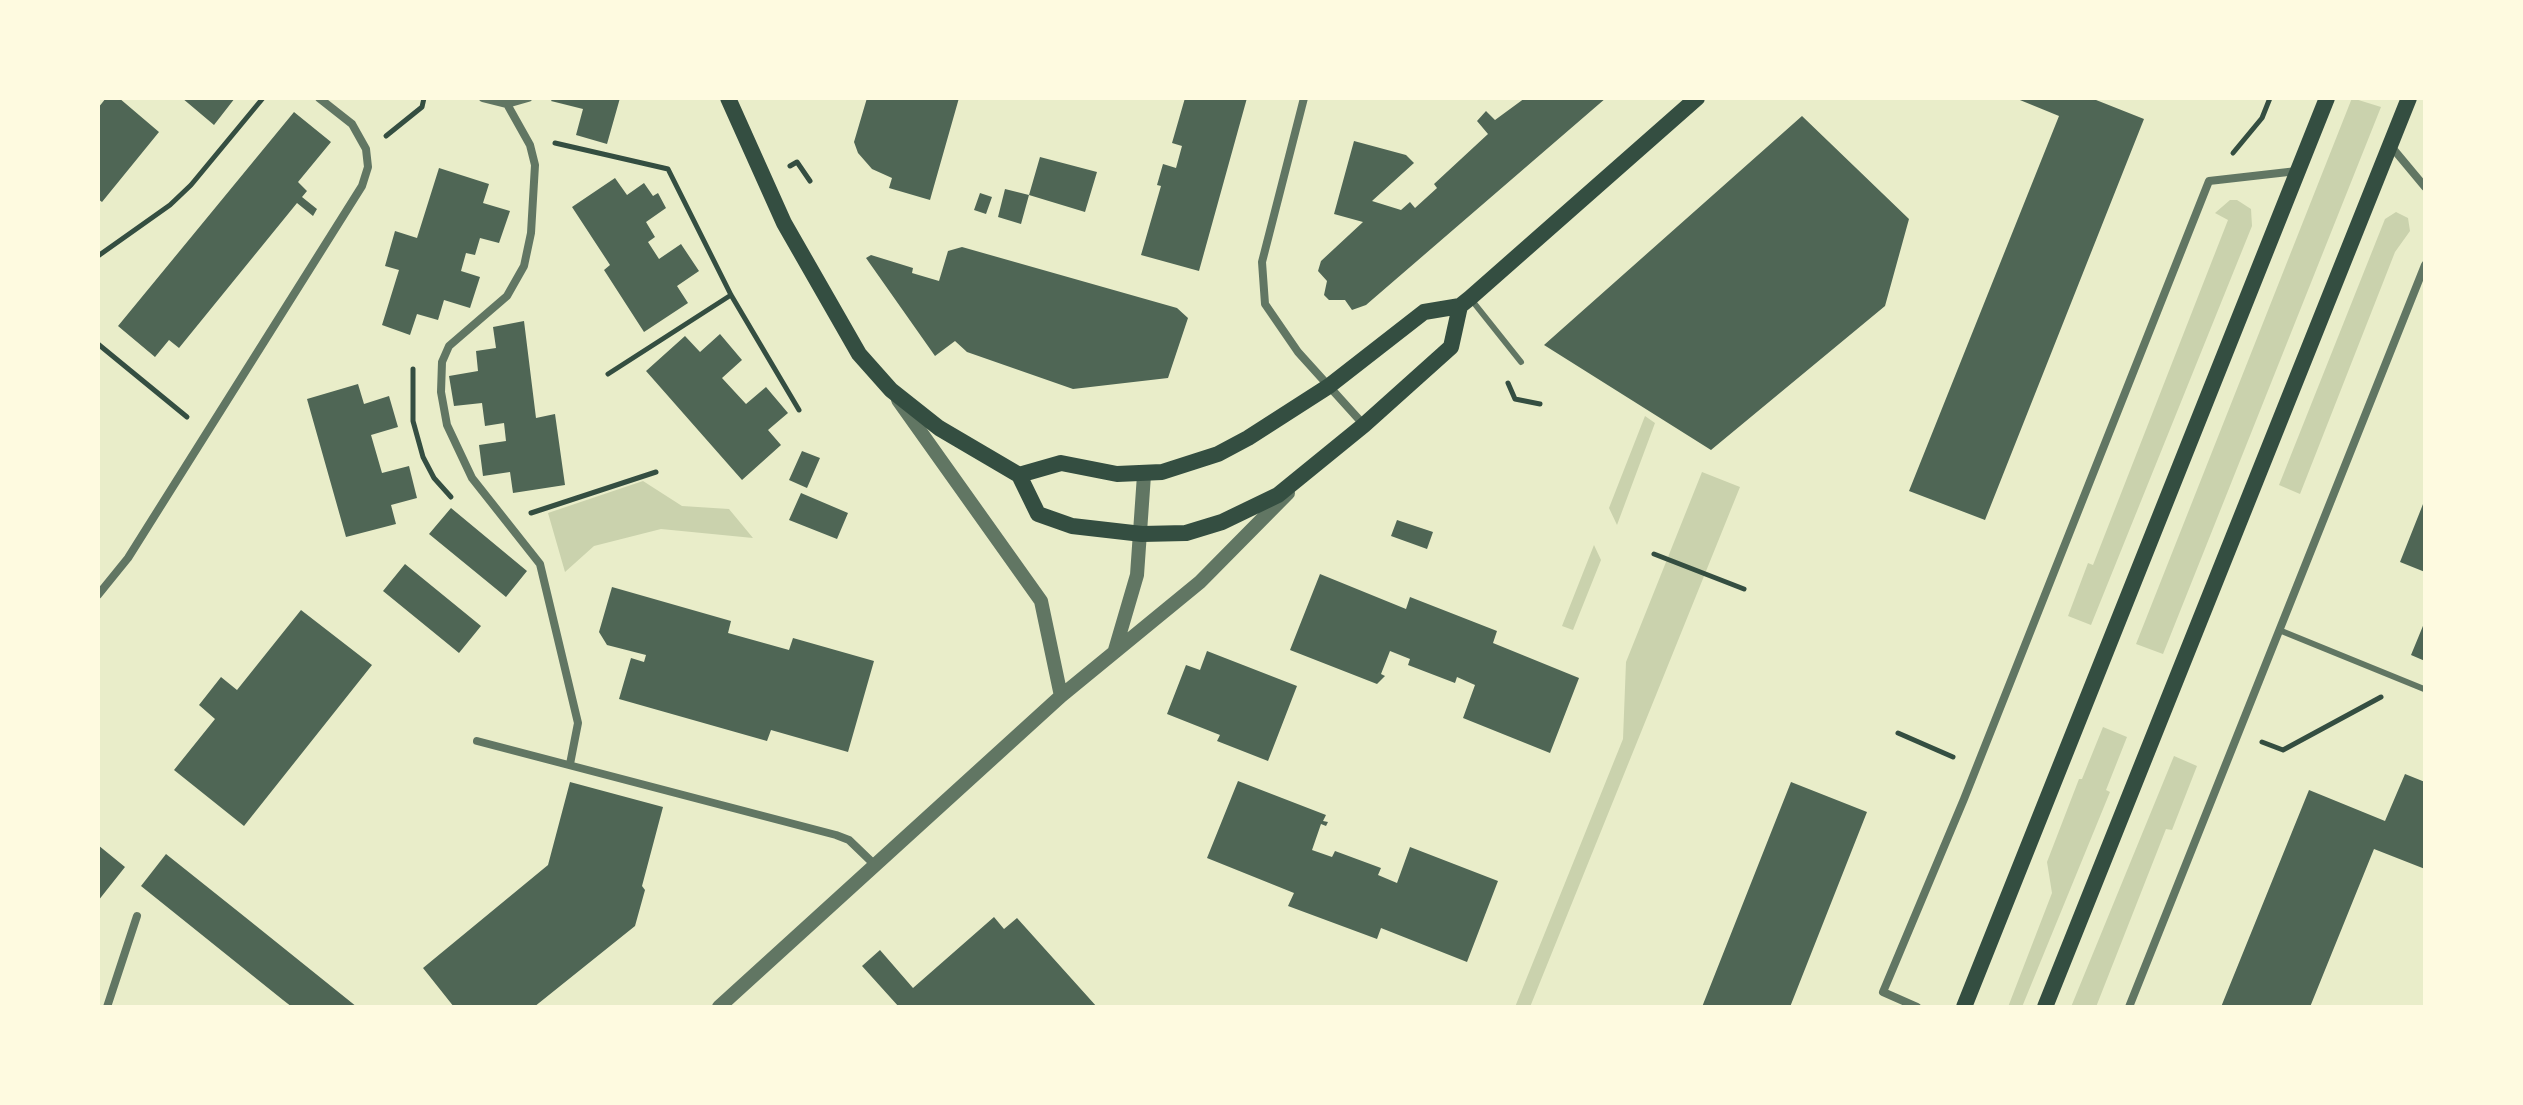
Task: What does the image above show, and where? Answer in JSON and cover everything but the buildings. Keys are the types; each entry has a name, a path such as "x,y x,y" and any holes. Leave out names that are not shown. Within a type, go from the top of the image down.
{"main road":[{"path":"728,98 811,275 859,354 891,390 939,428 1019,475 1038,514 1084,528 1142,534 1186,533 1222,522 1278,495 1364,425 1451,347 1465,302"},
{"path":"1019,475 1061,463 1144,475 1218,454 1286,416 1424,312 1465,302 1697,98"},
{"path":"1964,1007 2327,98"},
{"path":"2045,1007 2409,98"}],"street":[{"path":"98,595 128,558 362,186 368,167 366,149 352,124 319,98"},
{"path":"483,98 507,104 528,98"},
{"path":"1304,98 1262,262 1261,282 1265,304 1298,352 1364,425"},
{"path":"507,104 530,145 535,188 531,233 520,275 507,296 449,346 442,362 441,392 458,454 487,501 507,521 540,564 578,723 570,764"},
{"path":"2390,145 2425,187"},
{"path":"1917,1007 1883,992 1964,799 2209,181 2298,171"},
{"path":"2129,1007 2425,265"},
{"path":"891,390 1041,601 1061,696"},
{"path":"1115,650 1130,607 1142,534 1144,475"},
{"path":"719,1007 877,867 1061,696 1200,582 1304,475"},
{"path":"477,741 836,835 849,840 877,867"},
{"path":"107,1007 137,916"}],"lane":[{"path":"1465,302 1521,362"},
{"path":"2279,630 2424,689"}],"path":[{"path":"98,256 170,205 263,98"},
{"path":"398,128 422,107 424,98"},
{"path":"2209,181 2262,118 2270,98"},
{"path":"530,145 549,142 668,169 731,295 799,410"},
{"path":"608,374 731,295"},
{"path":"98,344 207,433"},
{"path":"507,521 656,472"},
{"path":"1654,554 1744,589"},
{"path":"2239,733 2283,750 2407,682"},
{"path":"1898,733 1936,751"}],"green space":[{"path":"2352,98 2381,107 2163,654 2136,644"},
{"path":"2230,200 2237,200 2251,209 2252,226 2091,625 2068,616 2088,563 2093,565 2228,220 2215,213"},
{"path":"2396,212 2408,218 2410,231 2395,252 2300,494 2279,485 2385,219"},
{"path":"1645,416 1655,423 1617,525 1609,508"},
{"path":"1702,472 1740,487 1530,1007 1515,1007 1623,739 1626,662"},
{"path":"643,481 682,506 729,509 753,538 661,529 594,546 565,572 548,513"},
{"path":"1594,545 1601,560 1573,630 1562,626"},
{"path":"2103,727 2127,737 2106,790 2110,792 2022,1007 2008,1007 2052,893 2047,862"},
{"path":"2174,756 2197,766 2172,830 2166,829 2096,1007 2071,1007"}]}
